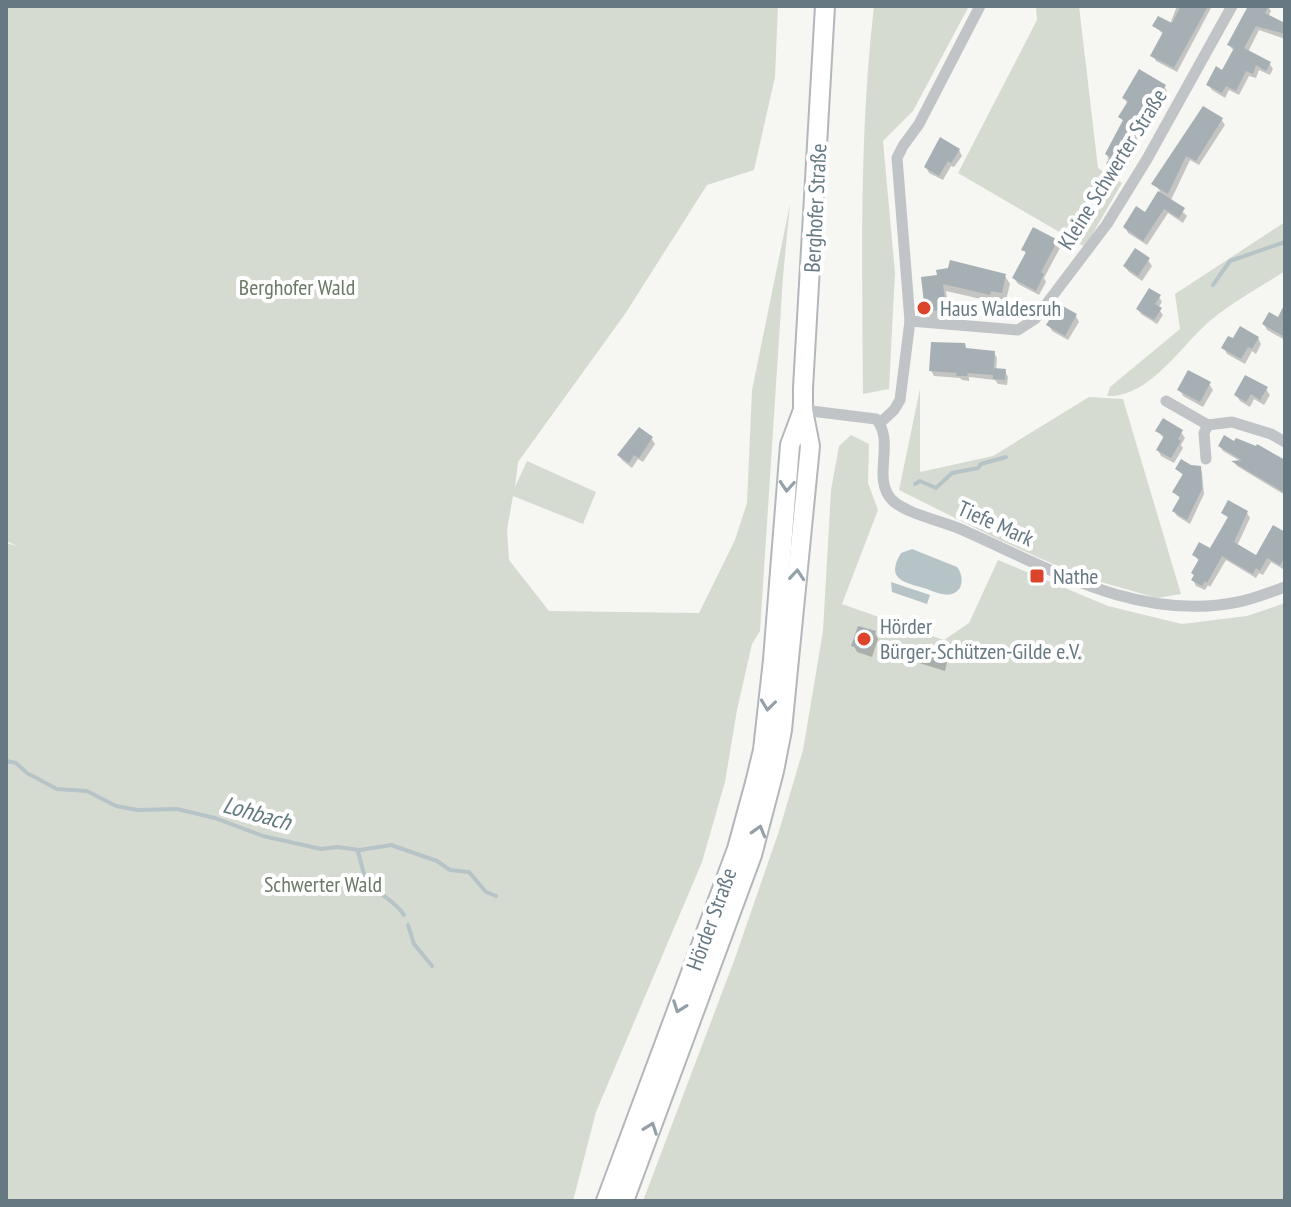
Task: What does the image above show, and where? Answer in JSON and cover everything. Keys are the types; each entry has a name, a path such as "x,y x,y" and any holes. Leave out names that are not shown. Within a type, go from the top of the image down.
{"main road":[{"name":"Berghofer Straße","path":"784,628 810,446 803,410 825,6"},
{"name":"Hörder Straße","path":"606,1201 743,827 763,750 784,628"},
{"name":"Hörder Straße","path":"624,1201 760,826 782,730 784,628"}],"street":[{"path":"803,410 872,417 880,423 894,410 903,389 910,321 897,158 919,124 980,6"},
{"name":"Kleine Schwerter Straße","path":"910,321 1018,330 1035,319 1107,224 1232,6"},
{"path":"1166,401 1208,425 1232,422 1261,430 1285,442"},
{"name":"Tiefe Mark","path":"880,423 885,439 885,487 891,499 1091,588 1142,602 1197,606 1241,601 1285,587"},
{"path":"1206,459 1204,433 1208,425"}],"green space":[{"path":"6,6 778,6 775,77 754,170 707,185 625,314 518,462 515,487 527,461 596,492 583,524 513,496 507,530 509,560 549,611 699,613 735,540 747,503 752,390 790,204 760,631 752,644 725,782 702,862 596,1112 573,1201 6,1201 6,543 17,546 6,541"},
{"path":"874,6 969,6 913,111 883,141 895,273 889,389 863,394 864,151"},
{"path":"1036,6 1079,6 1098,168 1122,183 1085,247 958,173 1037,20"},
{"path":"1285,222 1285,271 1211,320 1151,379 1123,394 1107,396 1110,387 1180,329 1175,294"},
{"path":"920,389 920,472 993,456 1089,397 1123,399 1181,594 1157,598 1080,576 899,490"},
{"path":"851,435 869,444 868,483 878,510 842,604 944,640 969,623 998,560 1108,606 1182,624 1247,616 1285,603 1285,1201 643,1201 734,961 803,750 823,631 831,490 839,446"}],"shaded area":[{"path":"912,549 957,567 961,574 959,589 952,594 943,594 899,578 895,569 901,553"},
{"path":"891,582 930,595 927,604 892,592"}],"building":[{"path":"1181,6 1208,6 1174,68 1150,56 1163,32 1152,26 1158,16 1172,23"},
{"path":"1248,6 1269,6 1265,13 1285,23 1285,34 1256,26 1244,48 1271,62 1266,71 1256,65 1253,74 1246,71 1236,91 1226,86 1222,93 1206,85 1216,66 1222,70 1234,48 1227,45"},
{"path":"1139,69 1166,85 1132,139 1136,141 1124,164 1121,162 1117,170 1106,164 1110,157 1105,154 1123,120 1118,117 1128,101 1122,98"},
{"path":"1203,106 1223,118 1196,161 1186,156 1168,194 1151,184"},
{"path":"940,137 960,149 939,176 924,167"},
{"path":"1158,191 1185,208 1179,218 1164,209 1143,241 1123,227 1136,206 1145,212"},
{"path":"1033,227 1058,240 1041,272 1044,274 1036,291 1012,278 1026,252 1021,250"},
{"path":"1135,248 1150,258 1138,276 1123,266"},
{"path":"950,260 1006,274 1002,293 991,291 990,295 943,284 946,309 925,312 921,277 937,275 936,270 948,268"},
{"path":"1149,288 1161,295 1155,304 1162,308 1154,320 1136,309"},
{"path":"1285,303 1285,337 1262,324 1269,312 1278,317"},
{"path":"1059,304 1077,314 1065,336 1046,325"},
{"path":"1240,326 1259,337 1241,359 1221,348 1228,336 1233,338"},
{"path":"931,342 965,343 966,348 995,351 993,375 967,373 968,376 956,376 957,373 929,371"},
{"path":"994,368 1006,369 1005,380 993,379"},
{"path":"1188,370 1211,382 1200,402 1177,390"},
{"path":"1245,375 1268,387 1260,400 1251,394 1246,402 1234,395"},
{"path":"1163,418 1183,430 1178,439 1181,441 1171,458 1156,450 1164,436 1155,431"},
{"path":"639,427 653,437 639,458 634,455 629,463 617,455"},
{"path":"1224,435 1234,441 1236,438 1257,444 1285,460 1285,493 1231,461 1242,460 1218,446"},
{"path":"1181,459 1201,466 1202,489 1187,520 1172,511 1180,497 1172,492 1183,474 1175,469"},
{"path":"1228,500 1248,511 1234,542 1256,555 1273,525 1285,532 1285,557 1280,565 1267,558 1260,571 1256,568 1253,574 1222,556 1207,583 1205,581 1202,586 1191,580 1194,575 1191,573 1199,559 1192,555 1199,542 1210,548 1228,517 1221,513"},
{"name":"Hörder Bürger-Schützen-Gilde e.V.","path":"858,626 876,631 869,652 851,646"},
{"path":"914,644 945,655 942,666 911,656"}],"waterway":[{"path":"1213,285 1230,261 1285,242"},
{"path":"915,484 920,481 936,488 952,473 978,468 981,464 1006,457"},
{"name":"Lohbach","path":"6,761 16,763 27,773 57,789 87,791 116,806 137,810 177,809 215,818 263,836 321,849 337,847 360,850 391,845 437,861 450,870 469,872 486,892 496,896"},
{"path":"357,850 367,880 404,915"},
{"path":"408,925 414,944 432,966"}],"place":[{"name":"Haus Waldesruh","path":"924,308"},
{"name":"Nathe","path":"1037,576"},
{"name":"Hörder Bürger-Schützen-Gilde e.V.","path":"864,639"}],"park label":[{"name":"Berghofer Wald","path":"297,287"},
{"name":"Schwerter Wald","path":"323,884"}]}
